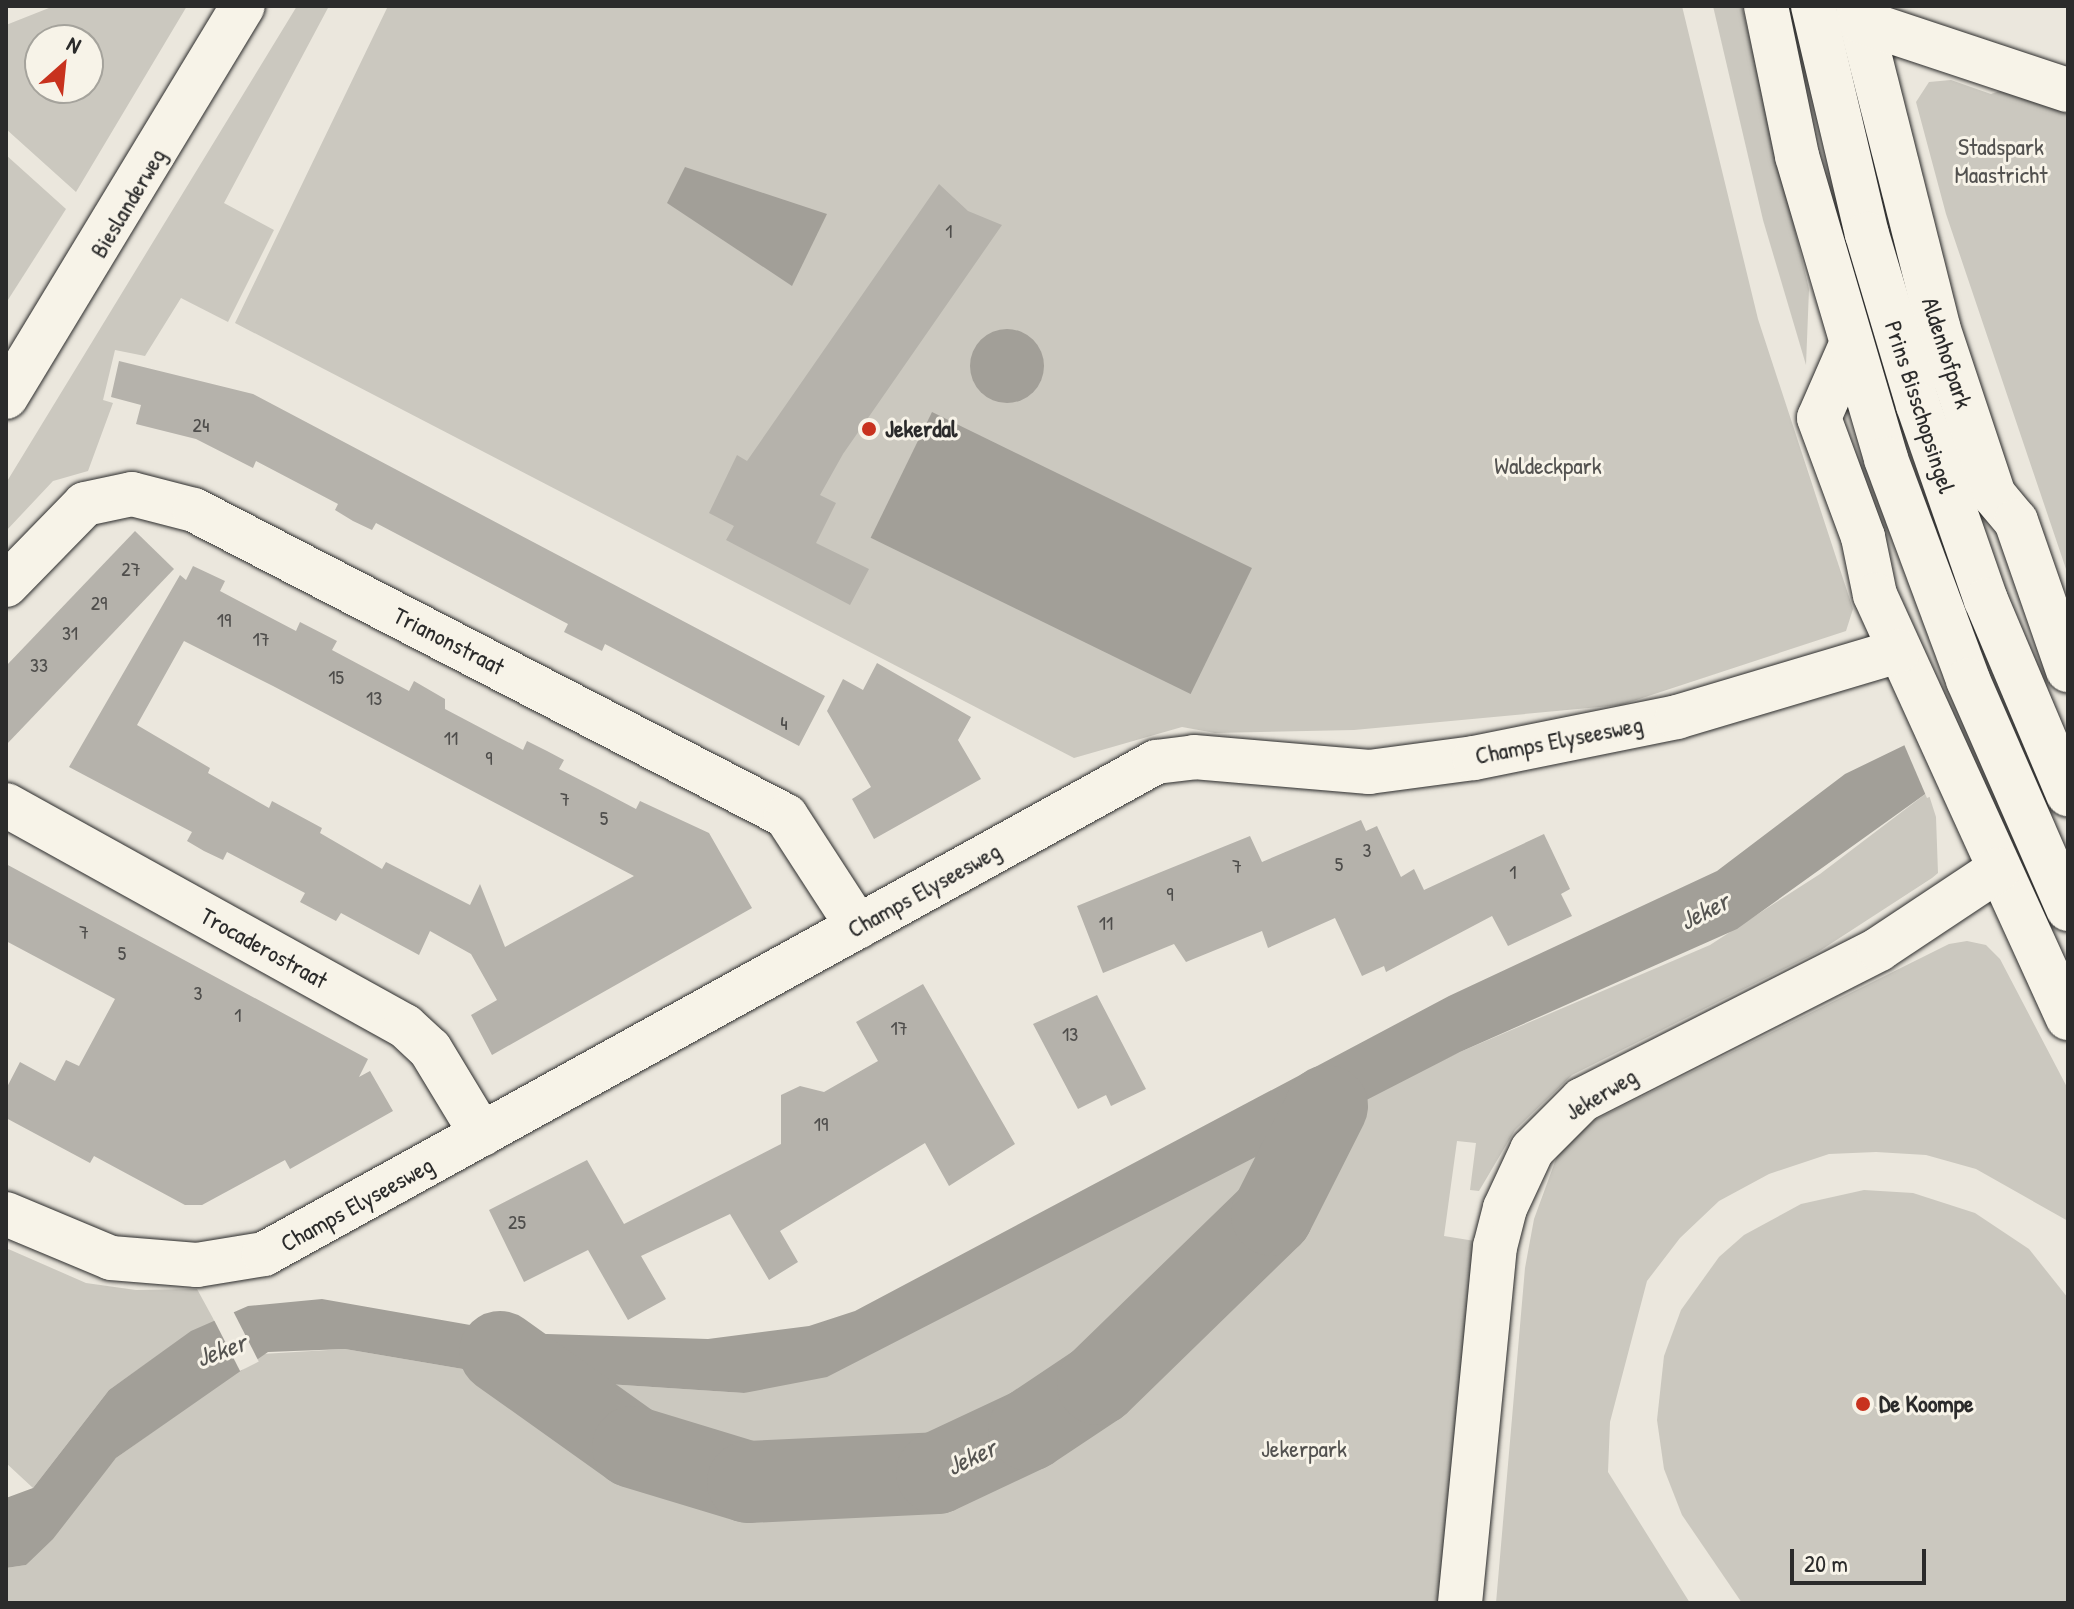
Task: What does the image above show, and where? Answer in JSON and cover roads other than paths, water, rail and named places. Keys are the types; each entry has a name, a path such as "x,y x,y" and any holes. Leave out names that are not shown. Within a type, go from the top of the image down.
{"street":[{"name":"Bieslanderweg","path":"6,397 243,6"},
{"name":"Prins Bisschopsingel","path":"1766,6 1797,156 1850,347 1912,534 2007,775 2068,909"},
{"name":"Prins Bisschopsingel","path":"1813,6 1882,289 1942,476 2011,662 2060,776"},
{"name":"Aldenhofpark","path":"1868,19 2068,90"},
{"name":"Aldenhofpark","path":"1868,19 1938,327 1994,495 2016,521 2053,620 2062,657"},
{"name":"Prins Bisschopsingel","path":"1850,347 1819,418 1898,651 1925,698 1998,870 2068,1018"},
{"name":"Trianonstraat","path":"6,585 85,504 132,494 194,510 786,816 858,927"},
{"name":"Champs Elyseesweg","path":"6,1214 111,1258 216,1263 294,1242 1156,762 1194,757 1369,772 1677,717 1898,651"},
{"name":"Trocaderostraat","path":"6,805 405,1026 430,1049 482,1135"},
{"name":"Jekerweg","path":"1460,1603 1495,1247 1505,1208 1532,1150 1582,1100 1879,949 1998,870"}],"water":[{"path":"685,167 827,214 792,286 667,203"},
{"path":"1007,329 1021,332 1033,340 1041,352 1044,366 1041,380 1033,392 1021,400 1007,403 993,400 981,392 973,380 970,366 973,352 981,340 993,332"},
{"path":"932,412 1252,568 1191,694 871,538"},
{"path":"1909,743 1928,792 1737,929 1460,1052 827,1377 744,1393 516,1378 345,1349 268,1352 116,1458 53,1539 26,1565 6,1568 6,1498 33,1488 109,1390 191,1331 248,1306 322,1299 515,1333 708,1339 809,1326 855,1311 1449,996 1717,871 1845,774"}],"waterway":[{"name":"Jeker","path":"500,1352 633,1447 748,1482 937,1473 1029,1430 1098,1384 1272,1215 1327,1106"}],"place":[{"name":"Jekerdal","path":"869,429"},
{"name":"De Koompe","path":"1863,1404"}],"park label":[{"name":"Stadspark Maastricht","path":"2001,161"},
{"name":"Waldeckpark","path":"1548,466"},
{"name":"Jekerpark","path":"1304,1449"}]}
